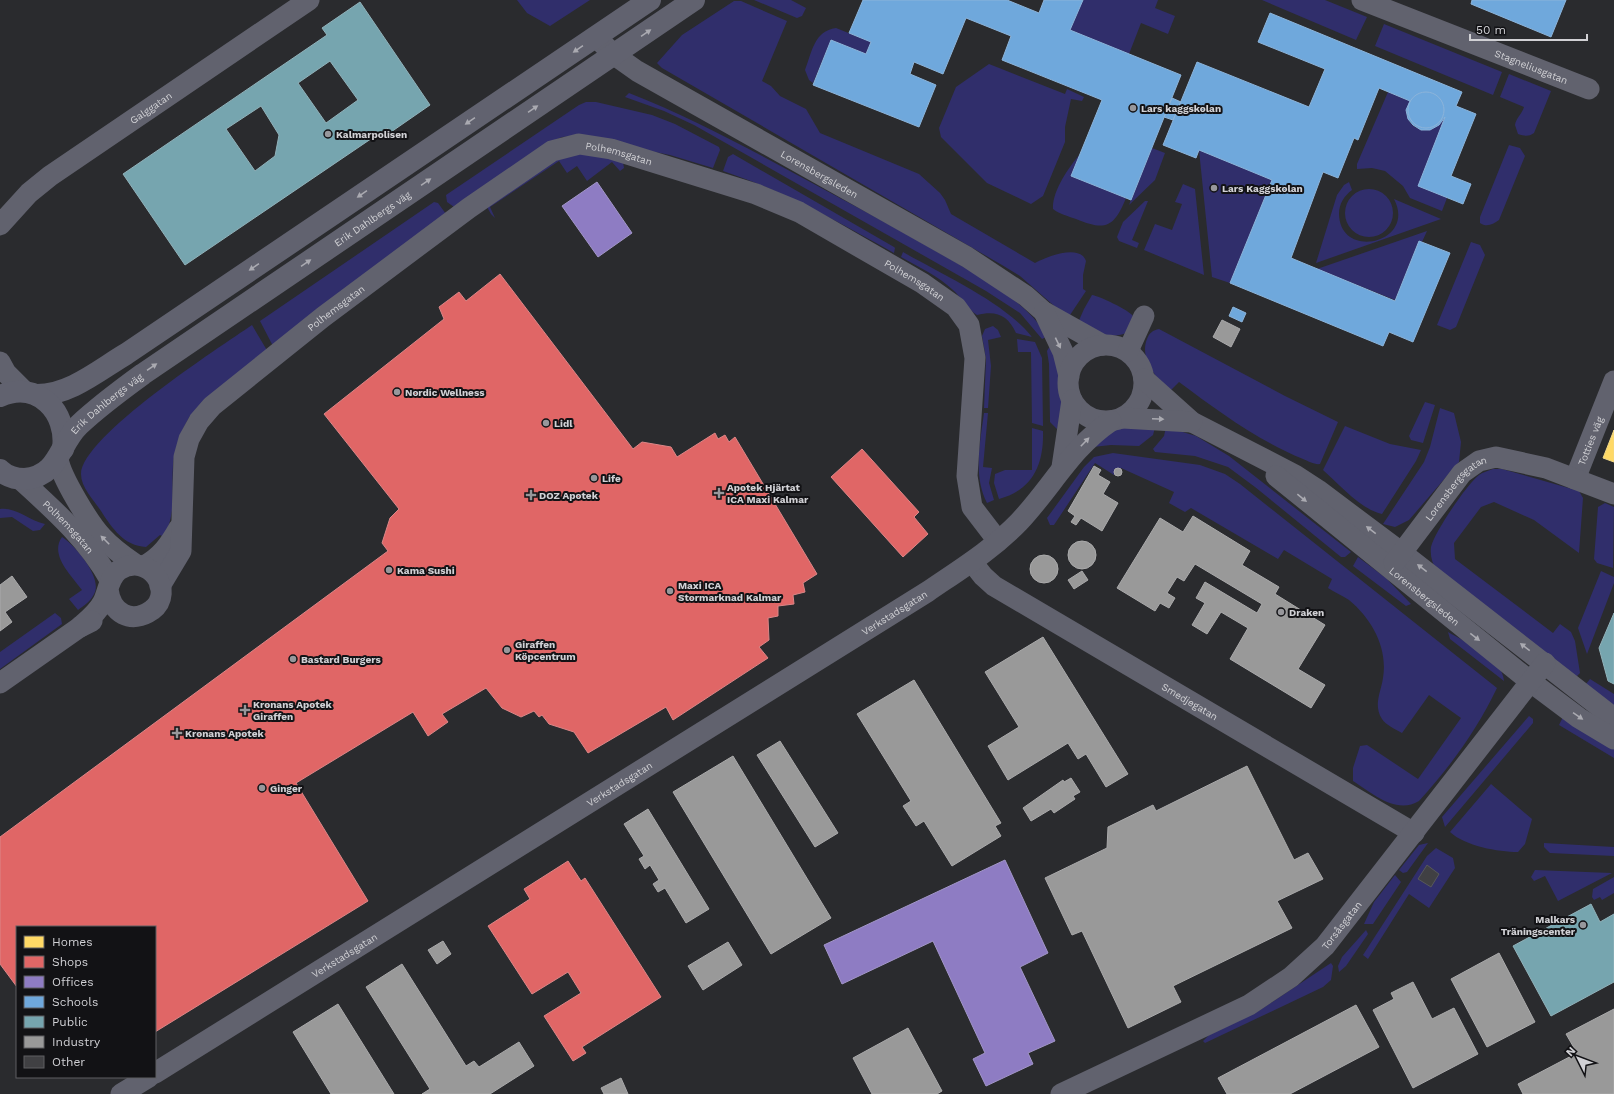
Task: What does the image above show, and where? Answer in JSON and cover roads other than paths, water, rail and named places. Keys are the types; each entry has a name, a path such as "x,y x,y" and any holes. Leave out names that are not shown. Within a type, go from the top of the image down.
{"main road":[{"path":"0,396 15,391 53,394 67,389 126,354 650,0"},
{"name":"Erik Dahlbergs väg","path":"8,476 31,478 42,474 60,454 76,428 93,411 143,374 694,0"},
{"name":"Erik Dahlbergs väg","path":"31,393 43,399 57,416 64,434 60,454"}],"street":[{"name":"Galggatan","path":"0,225 29,193 50,176 309,0"},
{"name":"Stagneliusgatan","path":"1362,0 1589,89"},
{"name":"Lorensbergsleden","path":"596,37 614,54 637,71 967,257 1026,296 1044,312 1103,345 1116,346 1128,352 1139,364 1144,379 1192,422 1295,475 1402,553 1546,663 1614,718"},
{"name":"Polhemsgatan","path":"160,586 181,551 184,457 189,439 199,421 212,406 323,317 469,208 552,151 579,144 611,149 756,194 799,212 922,283 956,307 969,325 975,358 967,476 972,507 998,541"},
{"name":"Lorensbergsleden","path":"1044,312 1063,352 1069,376 1068,388 1072,400 1078,410 1088,417 1099,421 1192,422"},
{"path":"1128,352 1144,316"},
{"path":"1069,376 1072,365 1082,353 1103,345"},
{"path":"0,362 6,373 31,393"},
{"path":"1117,420 1133,411 1142,397 1144,379"},
{"name":"Totties väg","path":"1575,479 1614,381"},
{"name":"Verkstadsgatan","path":"1062,467 1072,400"},
{"name":"Verkstadsgatan","path":"156,1072 920,596 972,562 1019,522 1053,481 1062,467 1093,434 1117,420"},
{"name":"Lorensbergsleden","path":"1240,447 1389,569 1531,682 1579,718 1614,739"},
{"name":"Polhemsgatan","path":"60,454 67,483 101,536 121,555 139,565 155,560 168,547 181,526"},
{"name":"Lorensbergsgatan","path":"1389,569 1462,473 1479,461 1496,457 1546,468 1614,494"},
{"name":"Polhemsgatan","path":"8,476 78,535 97,559 109,585"},
{"name":"Smedjegatan","path":"972,562 983,576 994,586 1414,833"},
{"path":"0,683 80,627 97,618 122,614 133,617 145,615 154,608 160,598 160,586 156,576 139,565 126,566 117,571 109,585 102,604 80,627"},
{"path":"109,585 113,606 122,614"},
{"name":"Torsåsgatan","path":"1061,1094 1249,1005 1291,977 1325,946 1546,663"},
{"path":"122,1094 147,1078"}],"place":[{"name":"Lars kaggskolan","path":"1133,108"},
{"name":"Kalmarpolisen","path":"328,134"},
{"name":"Lars Kaggskolan","path":"1214,188"},
{"name":"Nordic Wellness","path":"397,392"},
{"name":"Lidl","path":"546,423"},
{"name":"Life","path":"594,478"},
{"name":"Apotek Hjärtat ICA Maxi Kalmar","path":"719,493"},
{"name":"DOZ Apotek","path":"531,495"},
{"name":"Kama Sushi","path":"389,570"},
{"name":"Maxi ICA Stormarknad Kalmar","path":"670,591"},
{"name":"Draken","path":"1281,612"},
{"name":"Giraffen Köpcentrum","path":"507,650"},
{"name":"Bastard Burgers","path":"293,659"},
{"name":"Kronans Apotek Giraffen","path":"245,710"},
{"name":"Kronans Apotek","path":"177,733"},
{"name":"Ginger","path":"262,788"},
{"name":"Malkars Träningscenter","path":"1583,925"}]}
